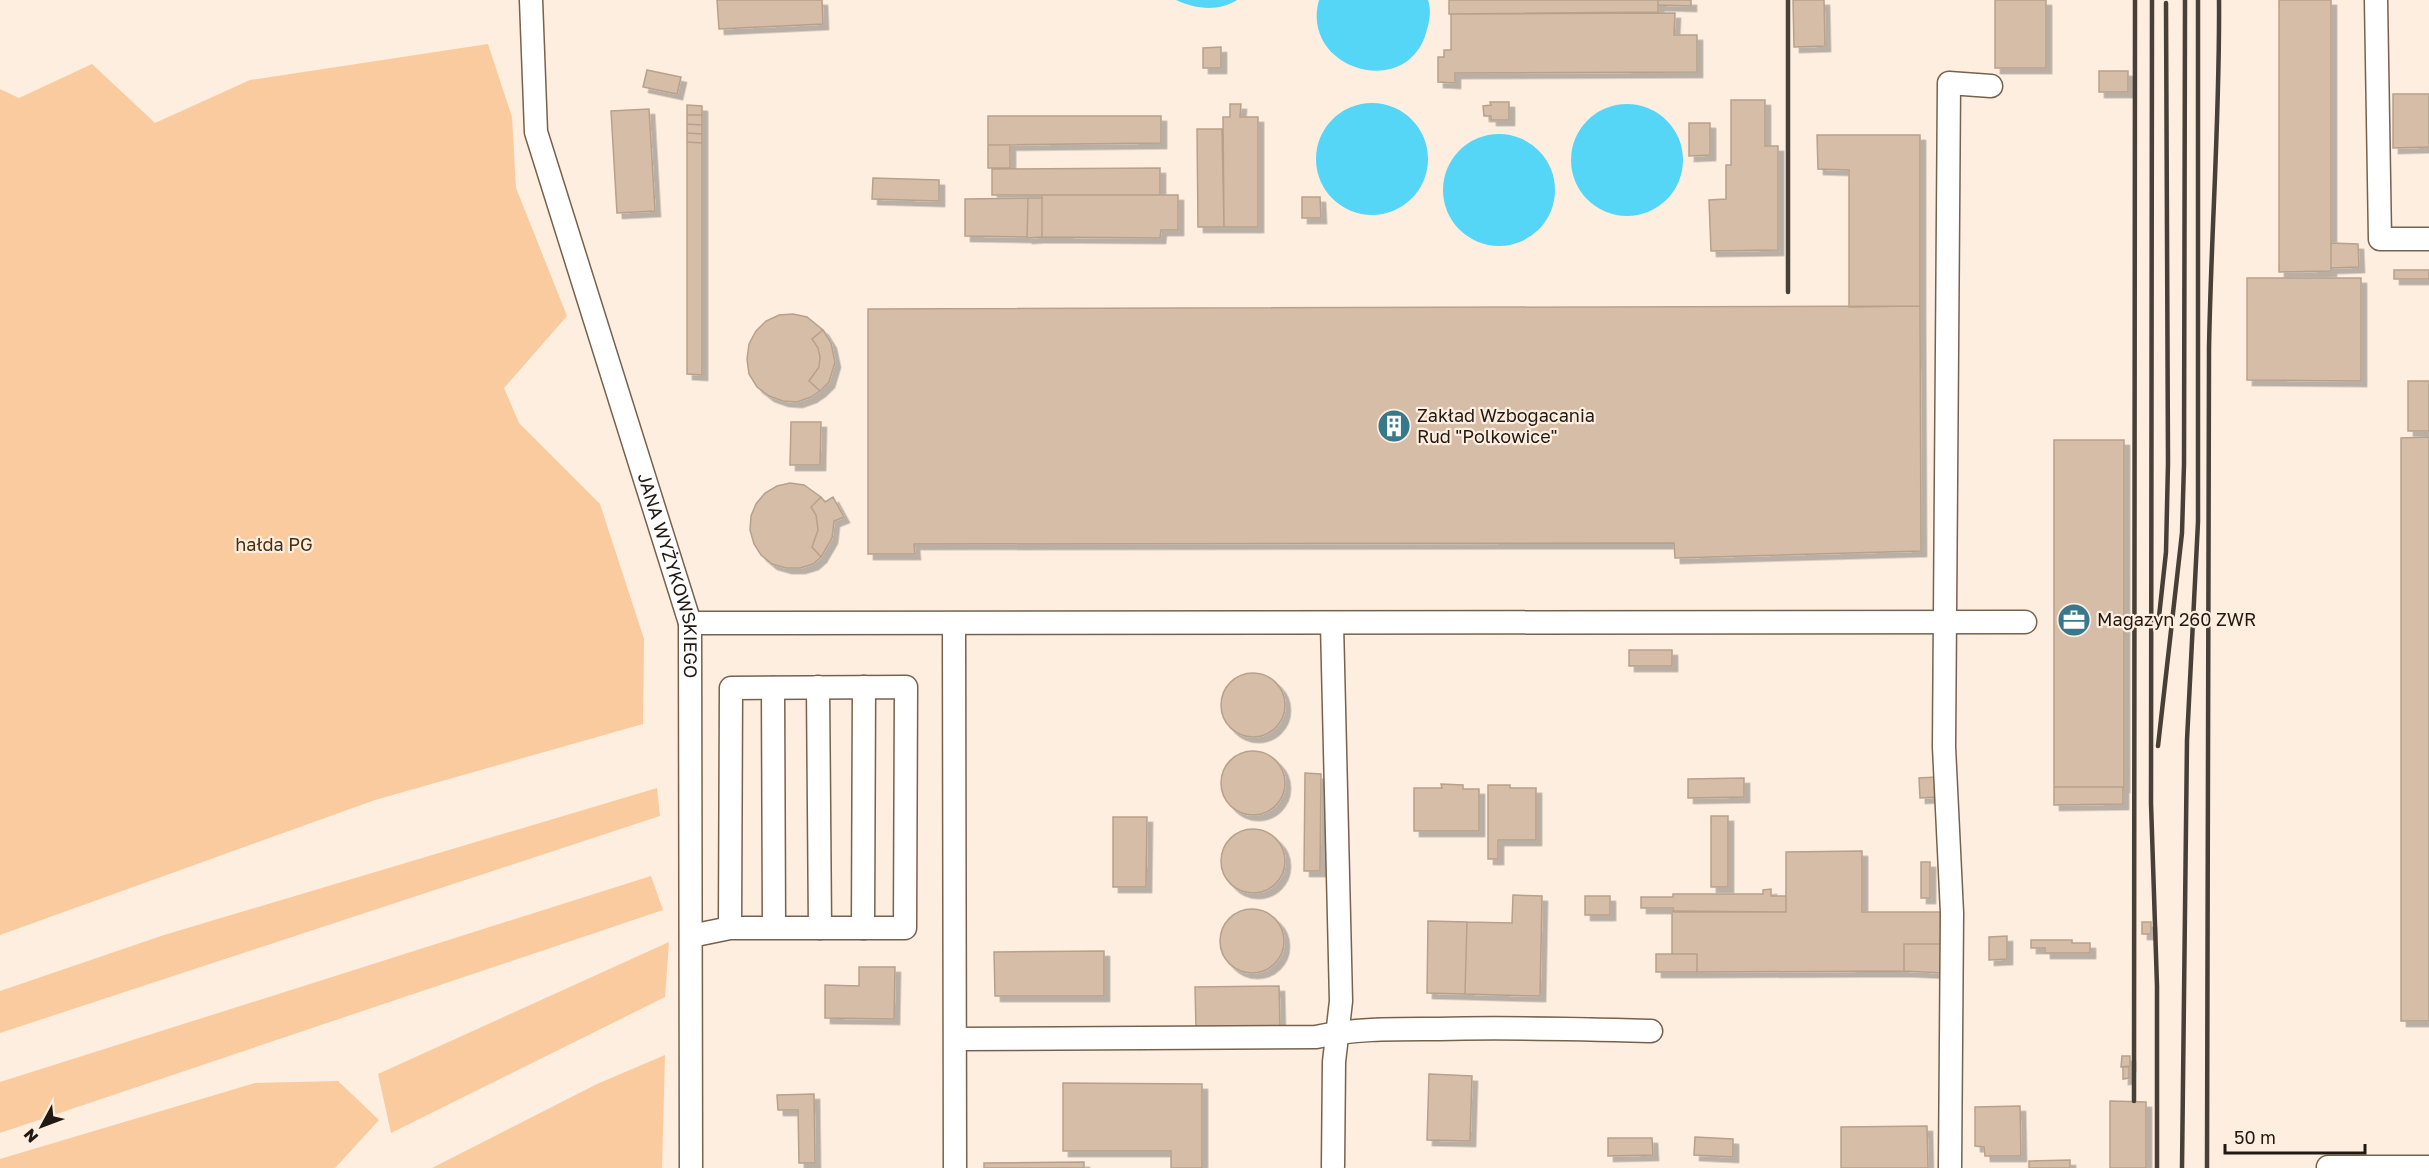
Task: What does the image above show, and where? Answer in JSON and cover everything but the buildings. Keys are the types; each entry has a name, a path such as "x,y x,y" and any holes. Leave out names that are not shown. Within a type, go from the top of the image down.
{"street":[{"name":"JANA WYŻYKOWSKIEGO","path":"531,0 536,132 690,624 691,1168"},
{"path":"2376,0 2380,239 2429,239"},
{"path":"1950,1168 1952,913 1944,747 1949,82 1991,86"},
{"path":"690,624 2025,622"},
{"path":"954,624 955,1168"},
{"path":"1332,624 1340,989 1339,1032 1334,1062 1334,1166"},
{"path":"819,687 820,928"},
{"path":"863,928 864,687"},
{"path":"691,936 730,928 905,928 906,687 731,688 730,928"},
{"path":"773,688 774,927"},
{"path":"956,1039 1316,1037 1339,1032 1514,1027 1651,1031"},
{"path":"2328,1167 2429,1167"}],"green space":[{"name":"hałda PG","path":"488,44 512,117 516,188 567,316 504,388 519,423 600,504 644,639 643,724 375,800 0,935 0,89 19,98 92,64 155,123 250,80"},
{"path":"657,788 660,816 0,1033 0,991 164,935"},
{"path":"651,876 663,910 0,1133 0,1082"},
{"path":"669,942 665,997 391,1133 378,1074"},
{"path":"665,1055 662,1168 432,1168 597,1084"},
{"path":"338,1081 379,1120 335,1168 0,1168 0,1159 255,1083"}],"water":[{"path":"1176,0 1237,0 1230,4 1206,8"},
{"path":"1319,0 1428,0 1429,22 1425,36 1413,56 1396,67 1377,71 1357,68 1338,58 1324,43 1317,24"},
{"path":"1372,103 1394,107 1412,119 1424,137 1428,159 1424,181 1412,199 1394,211 1372,215 1350,211 1332,199 1320,181 1316,159 1320,137 1332,119 1350,107"},
{"path":"1627,104 1649,108 1667,120 1679,138 1683,160 1679,182 1667,200 1649,212 1627,216 1605,212 1587,200 1575,182 1571,160 1575,138 1587,120 1605,108"},
{"path":"1499,134 1521,138 1539,150 1551,168 1555,190 1551,212 1539,230 1521,242 1499,246 1477,242 1459,230 1447,212 1443,190 1447,168 1459,150 1477,138"}],"railway":[{"path":"1788,0 1788,292"},
{"path":"2134,1101 2135,0"},
{"path":"2152,0 2151,803 2157,986 2157,1168"},
{"path":"2158,746 2182,533 2185,0"},
{"path":"2182,1168 2187,740 2198,522 2198,0"},
{"path":"2207,1168 2209,349 2219,0"},
{"path":"2158,626 2166,552 2168,463 2166,3"}],"place":[{"name":"Zakład Wzbogacania Rud \"Polkowice\"","path":"1394,426"},
{"name":"Magazyn 260 ZWR","path":"2074,620"}]}
